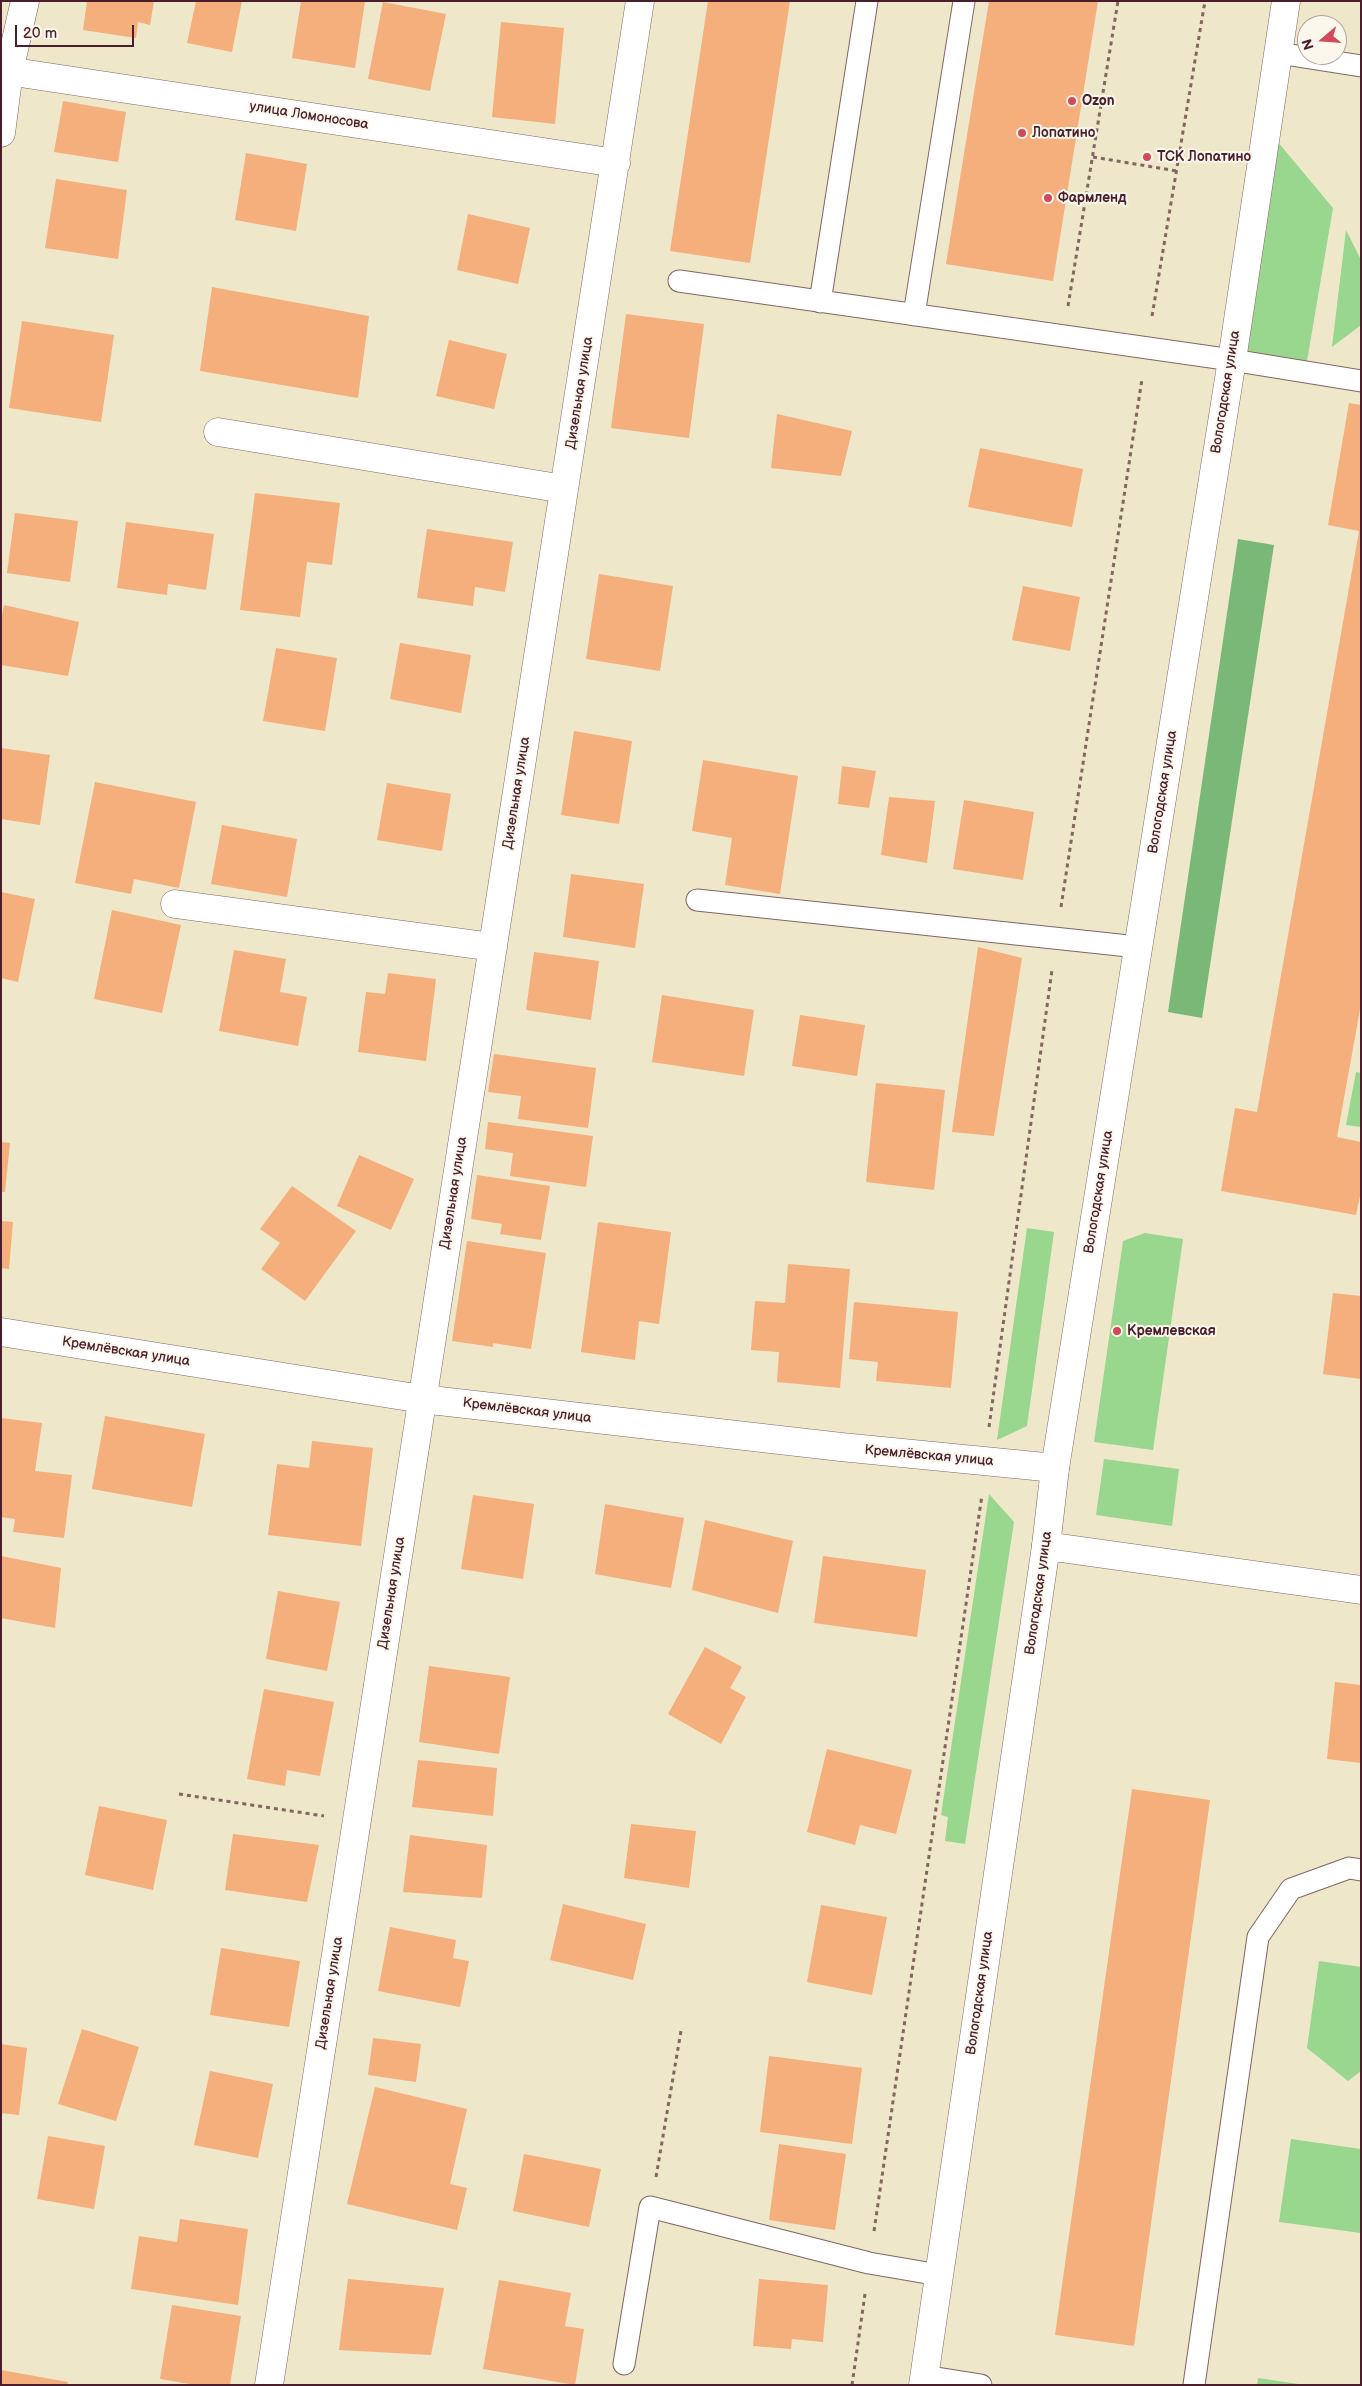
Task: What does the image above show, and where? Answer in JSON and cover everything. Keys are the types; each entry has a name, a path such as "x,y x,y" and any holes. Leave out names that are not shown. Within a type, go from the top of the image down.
{"street":[{"path":"1,133 5,70 24,1"},
{"name":"Дизельная улица","path":"268,2385 640,1"},
{"name":"Вологодская улица","path":"923,2381 1046,1546 1055,1468 1232,360 1286,1"},
{"name":"улица Ломоносова","path":"5,70 616,163"},
{"path":"218,432 564,489"},
{"path":"175,904 493,946"},
{"name":"Кремлёвская улица","path":"1,1332 422,1399 822,1445 1055,1468"},
{"path":"1046,1546 1361,1590"}],"lane":[{"path":"820,302 867,1"},
{"path":"914,315 964,1"},
{"path":"1278,53 1361,66"},
{"path":"679,282 1232,360 1361,381"},
{"path":"696,900 1138,947"},
{"path":"1194,2385 1258,1937 1292,1889 1349,1868 1361,1870"},
{"path":"624,2364 650,2207 869,2263 939,2275"},
{"path":"923,2381 980,2385"}],"path":[{"path":"1063,336 1118,1"},
{"path":"852,2385 988,1461 990,1416 1056,938 1147,348 1205,1"},
{"path":"1093,157 1177,172"},
{"path":"179,1794 356,1821"},
{"path":"650,2207 681,2031"}],"green space":[{"path":"1277,141 1333,208 1307,361 1242,350"},
{"path":"1346,230 1361,260 1361,325 1332,347"},
{"path":"1238,539 1274,545 1202,1018 1168,1012"},
{"path":"1356,1072 1361,1073 1361,1127 1346,1125"},
{"path":"1027,1228 1054,1232 1027,1426 997,1440"},
{"path":"1145,1233 1183,1239 1153,1450 1094,1442 1123,1241"},
{"path":"1104,1459 1179,1469 1172,1526 1096,1515"},
{"path":"989,1494 1014,1522 965,1844 945,1841 948,1817 941,1815"},
{"path":"1319,1961 1361,1967 1361,2071 1348,2081 1307,2048"},
{"path":"1291,2139 1361,2149 1361,2233 1279,2222"},
{"path":"1258,2378 1305,2385 1257,2385"}],"building":[{"path":"87,1 154,1 150,25 138,22 136,38 83,30"},
{"path":"196,1 242,1 232,52 187,43"},
{"path":"301,1 365,1 355,68 292,58"},
{"path":"708,1 790,1 750,263 670,251"},
{"name":"Лопатино","path":"989,1 1098,1 1053,281 946,264"},
{"path":"383,2 446,14 430,91 368,79"},
{"path":"501,22 564,28 555,124 492,117"},
{"path":"63,101 126,112 118,162 54,152"},
{"path":"246,153 307,164 296,231 235,220"},
{"path":"56,179 127,190 118,259 45,248"},
{"path":"468,214 530,228 518,284 457,270"},
{"path":"212,287 369,316 358,398 200,371"},
{"path":"626,314 704,324 689,438 611,428"},
{"path":"22,321 114,335 101,422 9,408"},
{"path":"449,340 507,354 494,409 436,396"},
{"path":"1349,403 1361,405 1361,1004 1337,1137 1361,1142 1361,1191 1356,1215 1221,1191 1235,1108 1257,1112 1359,531 1328,525"},
{"path":"777,414 852,431 841,476 771,468"},
{"path":"980,448 1083,469 1072,527 968,507"},
{"path":"255,493 340,503 332,565 307,562 300,617 240,610"},
{"path":"15,513 78,521 70,582 7,573"},
{"path":"126,522 214,534 206,590 168,584 167,595 117,588"},
{"path":"427,529 513,542 505,592 475,587 473,606 417,598"},
{"path":"599,574 673,586 660,671 586,659"},
{"path":"1023,586 1080,597 1070,651 1012,640"},
{"path":"4,605 79,622 68,676 1,665 1,621"},
{"path":"400,643 471,655 461,713 390,699"},
{"path":"276,648 337,658 325,731 263,721"},
{"path":"574,731 632,741 619,824 561,815"},
{"path":"1,748 50,755 40,825 1,819"},
{"path":"703,760 798,776 780,894 725,885 732,838 692,831"},
{"path":"842,766 876,771 869,808 838,804"},
{"path":"95,782 196,802 179,888 134,879 131,894 75,883"},
{"path":"387,783 451,794 442,851 377,840"},
{"path":"889,797 935,801 927,863 881,855"},
{"path":"964,800 1034,812 1023,880 953,869"},
{"path":"222,825 297,839 287,897 211,884"},
{"path":"571,874 644,884 635,948 563,937"},
{"path":"1,892 35,899 18,982 1,978"},
{"path":"112,910 181,925 162,1013 94,999"},
{"path":"978,947 1022,958 994,1136 952,1132"},
{"path":"234,950 286,959 280,992 307,997 298,1046 219,1031"},
{"path":"534,952 599,961 591,1020 526,1010"},
{"path":"388,973 436,979 426,1061 358,1052 366,992 385,994"},
{"path":"662,995 754,1010 744,1076 652,1062"},
{"path":"800,1015 865,1025 857,1076 792,1066"},
{"path":"494,1054 596,1068 588,1128 518,1119 521,1096 488,1092"},
{"path":"876,1083 945,1090 934,1190 866,1182"},
{"path":"488,1122 593,1136 586,1187 510,1176 513,1153 485,1149"},
{"path":"1,1142 10,1143 5,1192 1,1192"},
{"path":"359,1155 414,1179 391,1230 337,1206"},
{"path":"477,1175 550,1186 541,1240 500,1234 502,1224 471,1219"},
{"path":"292,1186 356,1231 305,1301 261,1269 280,1243 260,1229"},
{"path":"1,1221 13,1222 9,1269 1,1268"},
{"path":"598,1222 671,1232 659,1324 639,1321 635,1360 581,1352"},
{"path":"467,1241 546,1253 531,1349 493,1343 493,1347 452,1341"},
{"path":"788,1264 850,1269 840,1388 777,1382 779,1352 751,1350 755,1301 785,1303"},
{"path":"1333,1293 1361,1296 1361,1379 1323,1374"},
{"path":"854,1302 958,1312 951,1388 876,1381 878,1362 849,1359"},
{"path":"105,1416 205,1434 192,1507 92,1489"},
{"path":"1,1418 42,1423 35,1471 72,1475 64,1538 13,1532 15,1519 1,1517"},
{"path":"312,1441 373,1448 361,1546 268,1535 277,1464 309,1468"},
{"path":"473,1495 534,1504 523,1579 461,1569"},
{"path":"605,1504 684,1518 671,1588 595,1574"},
{"path":"705,1520 793,1541 778,1613 692,1590"},
{"path":"1,1556 61,1568 55,1628 1,1618"},
{"path":"823,1556 926,1570 917,1637 814,1623"},
{"path":"278,1591 340,1602 327,1671 266,1659"},
{"path":"705,1647 742,1667 730,1688 746,1697 721,1744 668,1714"},
{"path":"429,1666 510,1677 499,1754 419,1742"},
{"path":"1335,1682 1361,1685 1361,1763 1327,1759"},
{"path":"264,1689 334,1702 320,1776 287,1770 285,1786 247,1779"},
{"path":"827,1749 912,1770 896,1834 860,1825 855,1845 807,1832"},
{"path":"418,1760 497,1768 493,1816 412,1807"},
{"path":"1132,1789 1210,1800 1134,2346 1055,2335"},
{"path":"99,1806 167,1820 153,1890 85,1875"},
{"path":"631,1824 696,1831 689,1888 624,1878"},
{"path":"233,1834 319,1845 307,1902 225,1890"},
{"path":"410,1835 487,1845 482,1898 403,1892"},
{"path":"563,1904 646,1924 633,1980 550,1960"},
{"path":"821,1905 887,1917 872,1995 807,1982"},
{"path":"390,1927 456,1940 453,1958 469,1961 460,2007 378,1991"},
{"path":"221,1948 300,1961 289,2027 210,2015"},
{"path":"82,2029 139,2047 116,2121 58,2104"},
{"path":"373,2038 421,2044 416,2082 368,2075"},
{"path":"1,2044 27,2048 19,2115 1,2113"},
{"path":"769,2056 862,2068 852,2144 760,2132"},
{"path":"210,2071 273,2084 258,2158 194,2145"},
{"path":"375,2087 467,2109 450,2184 467,2188 457,2230 347,2204"},
{"path":"48,2136 105,2146 94,2209 37,2199"},
{"path":"779,2144 846,2154 835,2230 769,2220"},
{"path":"524,2154 601,2169 589,2227 513,2211"},
{"path":"180,2219 248,2229 238,2305 131,2289 139,2236 177,2242"},
{"path":"348,2279 444,2288 431,2355 339,2350"},
{"path":"759,2279 828,2285 823,2342 792,2339 791,2349 753,2346"},
{"path":"499,2280 571,2293 565,2326 584,2329 575,2385 483,2369"},
{"path":"172,2305 241,2316 230,2385 196,2385 160,2379"},
{"path":"1,2370 68,2382 67,2385 1,2385"}],"place":[{"name":"Ozon","path":"1072,101"},
{"name":"Лопатино","path":"1022,133"},
{"name":"ТСК Лопатино","path":"1147,157"},
{"name":"Фармленд","path":"1048,198"},
{"name":"Кремлевская","path":"1117,1331"}]}
